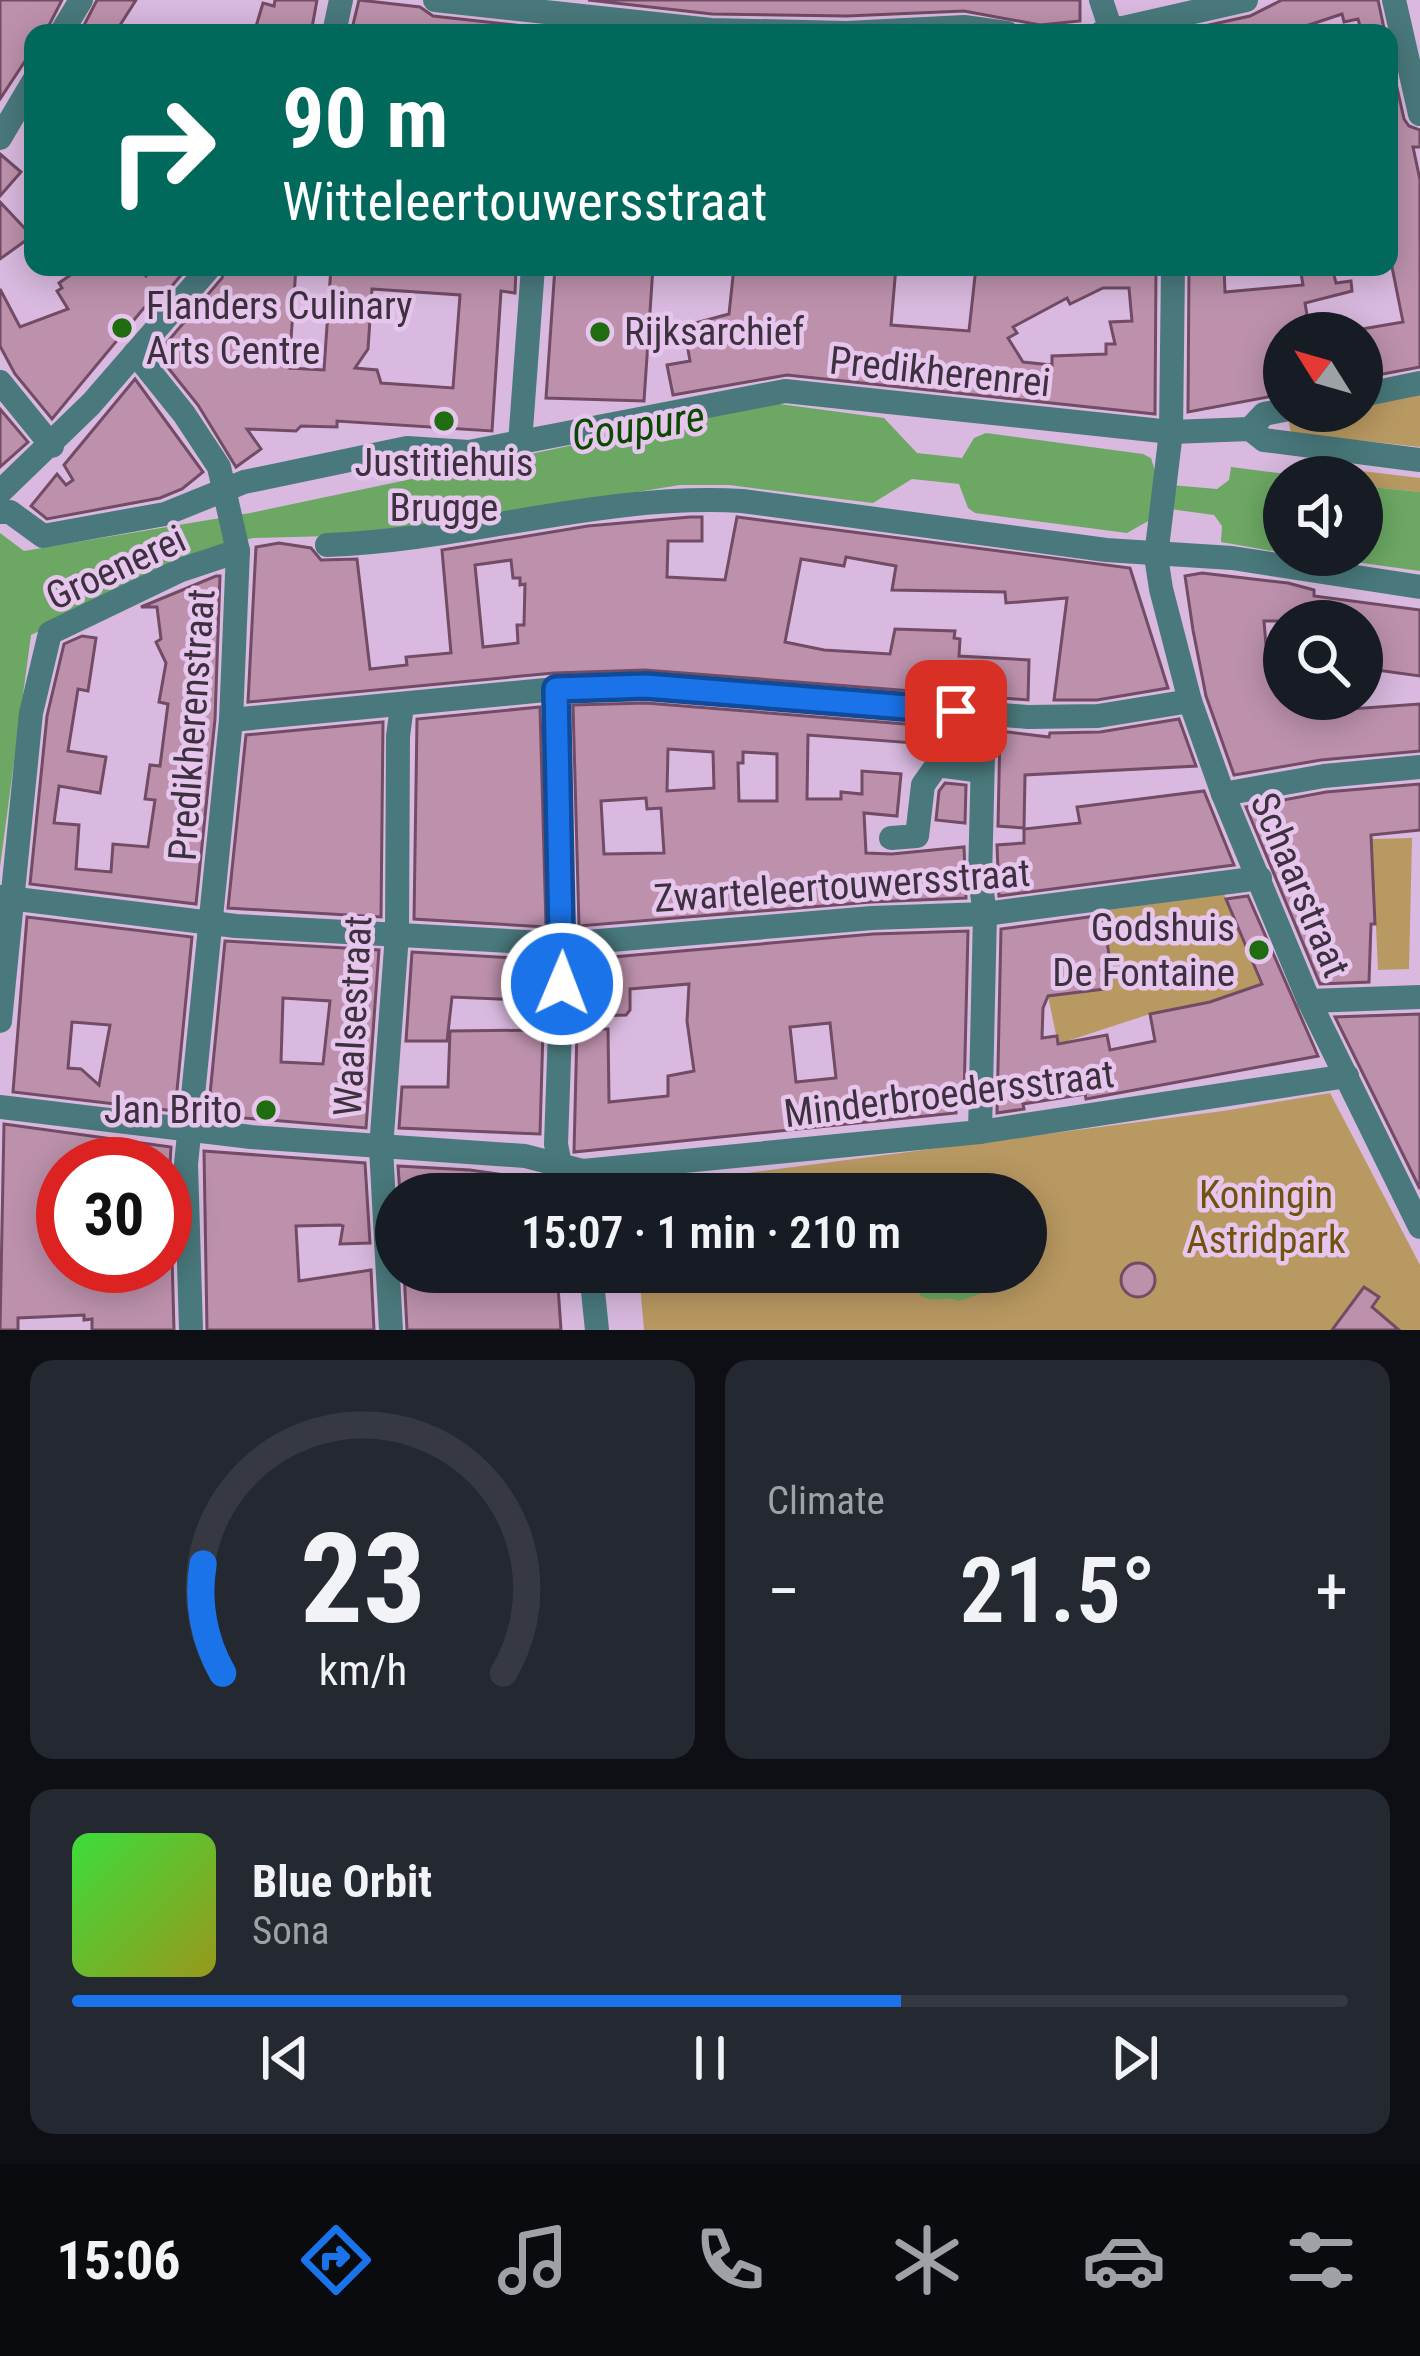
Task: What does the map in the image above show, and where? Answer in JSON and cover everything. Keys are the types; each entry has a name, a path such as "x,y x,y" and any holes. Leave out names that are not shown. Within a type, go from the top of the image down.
{"street":[{"path":"435,0 656,24"},
{"path":"1148,24 1246,0"},
{"path":"1394,0 1420,114"},
{"path":"0,138 24,97"},
{"path":"0,492 52,446 202,276"},
{"path":"520,443 532,276"},
{"name":"Schaarstraat","path":"1173,276 1172,432 1158,546 1190,701 1223,794 1310,1001 1420,1227"},
{"name":"Predikherenstraat","path":"134,353 220,467 237,546 231,720 188,1130 191,1330"},
{"path":"0,382 52,446"},
{"path":"1383,391 1420,383"},
{"name":"Predikherenrei","path":"0,512 10,512 43,536 165,514 226,487 407,448 469,452 785,391 1172,432 1250,429 1264,440 1420,460"},
{"name":"Predikherenrei","path":"1250,429 1263,415"},
{"path":"327,545 390,543 685,497 1158,546 1420,586"},
{"name":"Groenerei","path":"0,1021 6,898 31,713 50,633 237,546"},
{"path":"231,720 556,689 646,686 984,714 1098,716 1190,701"},
{"path":"556,689 563,944 556,1144 566,1173"},
{"name":"Waalsestraat","path":"392,1330 381,1148 397,935 402,706"},
{"path":"980,1132 984,714"},
{"path":"891,838 917,836 923,785 937,765 982,771"},
{"path":"1223,794 1324,776 1420,766"},
{"name":"Zwarteleertouwersstraat","path":"6,898 213,922 563,944 872,918 985,914 1260,878"},
{"path":"1310,1001 1420,997"},
{"name":"Minderbroedersstraat","path":"0,1107 188,1130 525,1156 583,1171 980,1132 1347,1076"},
{"path":"593,1293 597,1330"}],"green space":[{"path":"1420,390 1420,447 1291,433 1383,432 1383,397"},
{"path":"1383,474 1420,478 1420,492 1383,488"},
{"path":"1412,838 1409,969 1378,970 1372,839"},
{"path":"1224,894 1264,993 1214,1010 1208,1001 1150,1014 1058,1044 1048,996 1105,988 1101,970 1111,967 1102,911"},
{"name":"Koningin Astridpark","path":"1330,1093 1420,1265 1420,1330 644,1330 641,1293 1047,1293 1047,1173 747,1173"}],"shaded area":[{"path":"772,403 884,418 917,453 962,458 974,438 986,433 1143,454 1151,458 1159,484 1217,489 1229,480 1231,467 1263,471 1263,549 1221,542 1222,526 1214,515 1155,507 1150,520 1127,533 975,513 968,508 959,484 912,479 873,503 729,485 680,485 371,535 253,538 221,546 31,635 0,867 0,533 24,551 250,513"},
{"path":"1383,488 1420,492 1420,571 1383,566"},
{"path":"920,1293 983,1293 959,1301"}],"building":[{"path":"0,0 62,0 50,24 24,24 24,63 0,99"},
{"path":"97,0 136,0 121,24 85,24"},
{"path":"275,0 317,0 313,24 257,24 263,3 274,6"},
{"path":"359,0 420,7 433,16 505,24 353,24"},
{"path":"588,0 1080,0 1080,21 1050,24 964,11 847,16 712,14"},
{"path":"1282,0 1378,0 1383,24 1359,24 1358,19 1344,22 1342,14 1312,24 1214,24 1250,16"},
{"path":"1398,92 1404,119 1420,130 1420,147 1413,147 1420,180 1420,367 1383,374 1383,325 1403,322 1394,276 1398,276"},
{"path":"0,154 21,172 0,196"},
{"path":"0,202 24,228 24,242 0,259"},
{"path":"69,276 180,276 143,309 52,419 15,374 0,346 0,289 20,327 68,309 57,291 62,288 59,283"},
{"path":"223,276 295,276 289,368 324,370 330,276 516,276 515,293 501,291 492,431 337,421 337,427 301,426 296,431 247,429 261,449 236,467 198,405 157,354","holes":["372,289 460,295 453,388 381,383 377,370 355,368 368,349"]},
{"name":"Rijksarchief","path":"554,276 652,276 644,401 546,398"},
{"path":"733,276 895,276 891,325 969,331 975,276 1156,276 1155,414 787,375 673,395 667,365 690,361 684,326 729,314","holes":["1103,288 1129,288 1132,321 1110,322 1115,344 1106,344 1106,354 1052,356 1052,365 1023,362 1008,338 1017,333 1013,327 1067,298 1070,304"]},
{"path":"1189,276 1224,276 1225,292 1303,285 1302,276 1351,281 1352,291 1305,303 1306,312 1263,312 1263,398 1188,412"},
{"path":"135,379 203,472 182,489 160,498 47,519 31,506 57,474 66,485 73,480 64,465"},
{"path":"0,409 28,442 0,467"},
{"path":"702,517 702,541 668,541 667,577 725,580 737,517 1130,568 1168,688 1097,700 1054,700 1067,598 1006,603 1005,592 892,590 896,566 846,557 844,566 801,559 785,642 890,654 895,629 955,631 954,638 960,639 959,656 1029,660 1028,700 645,670 554,673 248,702 256,547 279,543 311,548 321,560 357,559 370,669 407,665 406,657 451,653 442,550 588,526","holes":["511,560 513,578 525,584 524,625 517,625 518,643 483,647 475,565"]},
{"path":"1202,573 1288,583 1314,590 1314,596 1344,600 1263,600 1263,720 1383,720 1383,707 1420,704 1420,751 1321,760 1234,775 1206,696 1185,576"},
{"path":"220,576 215,719 196,904 30,884 47,716 64,644 82,636 96,638 88,691 78,689 68,751 106,757 100,793 59,786 54,823 79,825 76,869 111,872 113,844 148,847 155,800 145,799 150,765 160,766 168,704 159,702 166,663 156,642 161,639 157,607 141,607"},
{"path":"1383,605 1420,610 1420,676 1383,671"},
{"path":"646,703 967,729 967,747 808,735 807,799 841,799 841,792 862,794 862,771 901,774 897,816 864,813 866,853 964,847 966,898 579,926 573,705","holes":["668,749 713,752 714,788 667,791","743,752 777,754 777,801 739,801 738,763 743,763","646,798 647,809 661,808 664,853 604,854 601,801"]},
{"path":"540,707 546,927 414,919 417,719"},
{"path":"1179,719 1196,766 1025,775 1024,828 998,826 1000,731 1049,737 1050,733 1100,732"},
{"path":"383,722 381,917 228,908 246,735"},
{"path":"945,783 966,785 965,823 936,820 939,791"},
{"path":"1420,784 1420,830 1371,835 1375,924 1371,924 1369,982 1320,984 1246,807 1326,792"},
{"path":"1204,791 1234,865 999,896 997,845 1024,843 1024,829 1080,823 1077,807"},
{"path":"1248,896 1318,1056 1086,1099 1085,1094 1023,1104 1024,1109 997,1113 1001,929 1103,915 1111,968 1101,970 1105,989 1048,996 1042,1038 1057,1036 1058,1044 1107,1035 1110,1050 1155,1041 1150,1014 1210,1002 1262,984 1226,899"},
{"path":"27,917 192,937 175,1111 13,1092","holes":["72,1022 110,1025 99,1085 81,1069 68,1068"]},
{"path":"968,931 964,1098 954,1099 956,1113 574,1152 577,1029 608,1029 609,1102 668,1096 668,1076 694,1071 687,1021 689,984 630,989 626,1015 596,1016 596,1004 577,1003 579,960 873,934","holes":["830,1023 836,1078 796,1082 790,1027"]},
{"path":"225,941 379,950 366,1128 208,1115","holes":["283,998 330,1001 323,1064 281,1062"]},
{"path":"412,952 546,960 544,1001 452,997 447,1041 406,1041"},
{"path":"1420,1014 1420,1189 1335,1017"},
{"path":"543,1030 540,1134 399,1128 402,1087 448,1087 450,1031"},
{"path":"4,1124 98,1137 36,1137 36,1293 173,1293 174,1330 92,1330 92,1319 84,1320 84,1315 18,1318 18,1330 0,1330"},
{"path":"204,1151 365,1163 370,1243 340,1244 340,1225 296,1226 299,1281 371,1270 374,1330 207,1330"},
{"path":"398,1166 491,1173 398,1173"},
{"path":"1138,1263 1150,1268 1155,1280 1150,1292 1138,1297 1126,1292 1121,1280 1126,1268"},
{"path":"1364,1287 1379,1297 1372,1307 1399,1330 1332,1330"},
{"path":"405,1293 558,1293 561,1330 407,1330"}],"place":[{"name":"Flanders Culinary Arts Centre","path":"122,328"},
{"name":"Rijksarchief","path":"600,332"},
{"name":"Justitiehuis Brugge","path":"444,421"},
{"name":"Godshuis De Fontaine","path":"1259,950"},
{"name":"Jan Brito","path":"266,1110"}],"route":[{"path":"562,984 556,689 646,686 956,711"}],"water label":[{"name":"Coupure","path":"638,426"}]}
